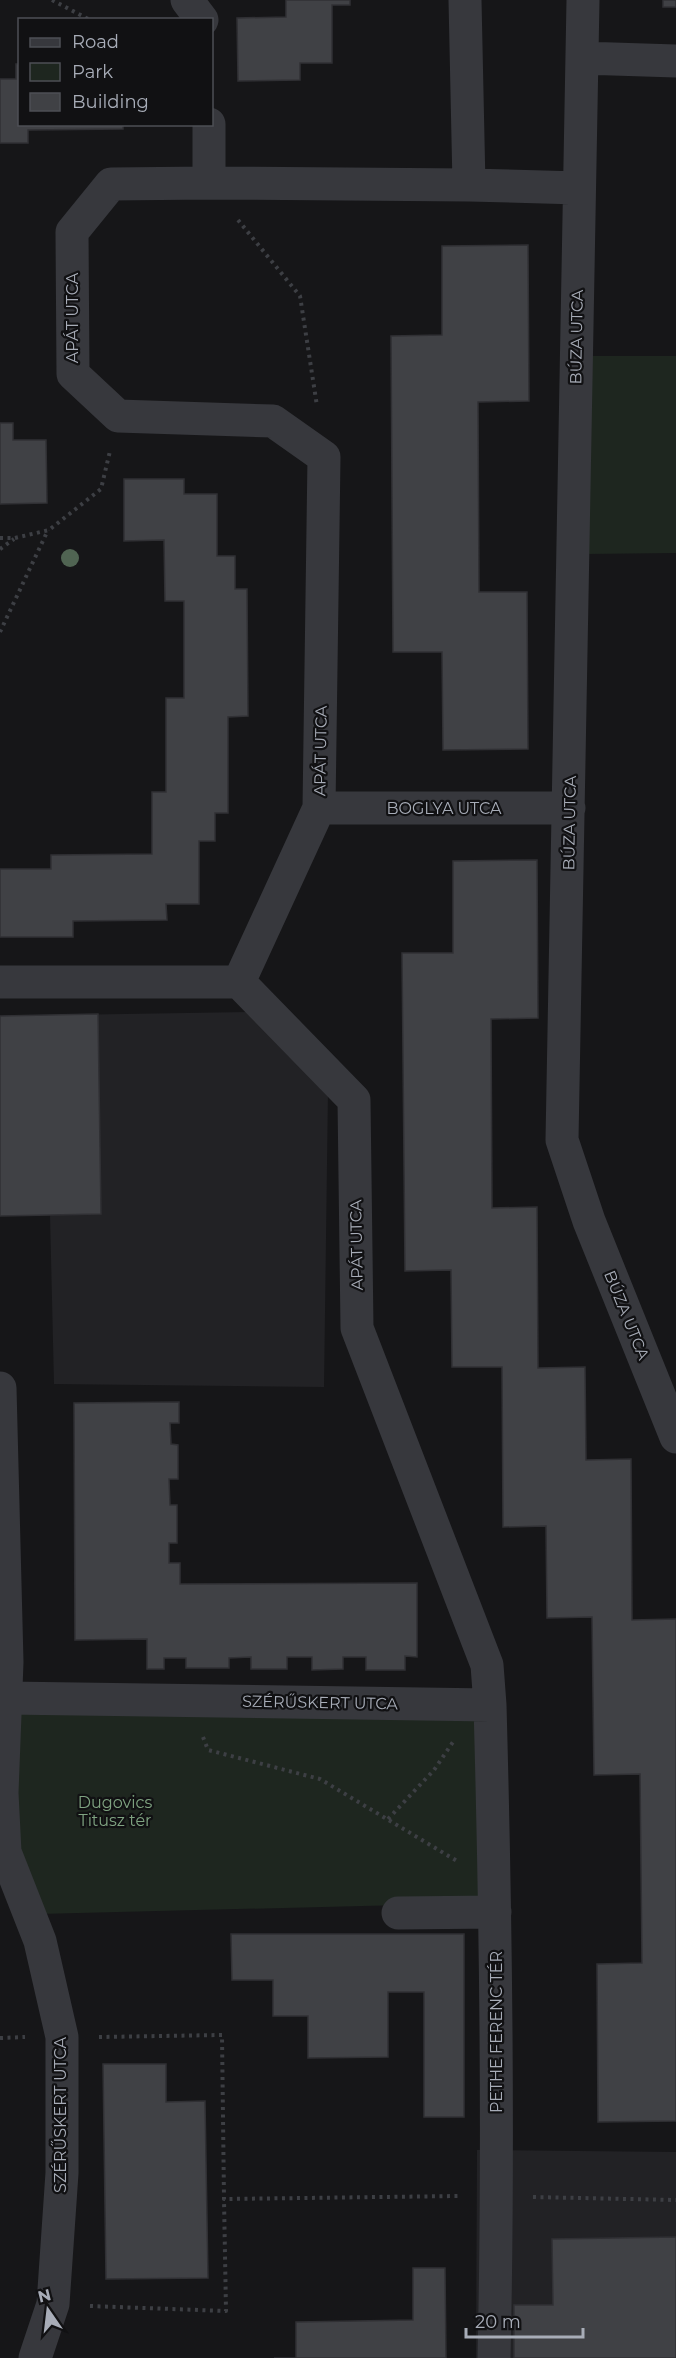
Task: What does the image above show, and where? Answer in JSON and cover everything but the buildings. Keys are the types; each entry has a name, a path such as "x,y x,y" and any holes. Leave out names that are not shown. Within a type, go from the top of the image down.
{"street":[{"path":"187,0 200,18"},
{"path":"465,0 469,185"},
{"name":"BÚZA UTCA","path":"583,0 562,1140 589,1221 676,1437"},
{"path":"582,58 676,61"},
{"path":"208,126 209,183 579,188"},
{"name":"APÁT UTCA","path":"118,416 72,374 72,232 111,184 209,183"},
{"path":"118,416 273,421 324,457"},
{"name":"APÁT UTCA","path":"324,457 319,808 239,982 354,1100 357,1328 487,1665 490,1705"},
{"name":"BOGLYA UTCA","path":"319,808 569,808"},
{"path":"0,982 239,982"},
{"name":"SZÉRŰSKERT UTCA","path":"0,1388 7,1698 1,1794 5,1852 40,1941 62,2037 62,2173 53,2304 35,2358"},
{"name":"SZÉRŰSKERT UTCA","path":"7,1698 490,1705"},
{"name":"PETHE FERENC TÉR","path":"490,1705 495,1912 497,2196 494,2358"},
{"path":"398,1913 495,1912"}],"path":[{"path":"52,0 86,18"},
{"path":"209,183 300,297 324,457"},
{"path":"0,538 15,538 49,530 101,489 118,416"},
{"path":"0,632 49,530"},
{"path":"0,549 15,538"},
{"path":"188,1700 208,1750 320,1779 464,1865"},
{"path":"388,1819 434,1770 459,1733 490,1705"},
{"path":"0,2038 222,2035 226,2311 53,2304"},
{"path":"224,2199 497,2196 676,2200"}],"shaded area":[{"path":"248,1012 328,1091 324,1387 54,1384 50,1215 0,1216 0,1016"},
{"path":"477,2150 676,2152 676,2358 476,2358"}],"green space":[{"path":"587,356 676,356 676,553 586,554"},
{"name":"Dugovics Titusz tér","path":"14,1706 479,1715 482,1903 39,1914 13,1850"}]}
